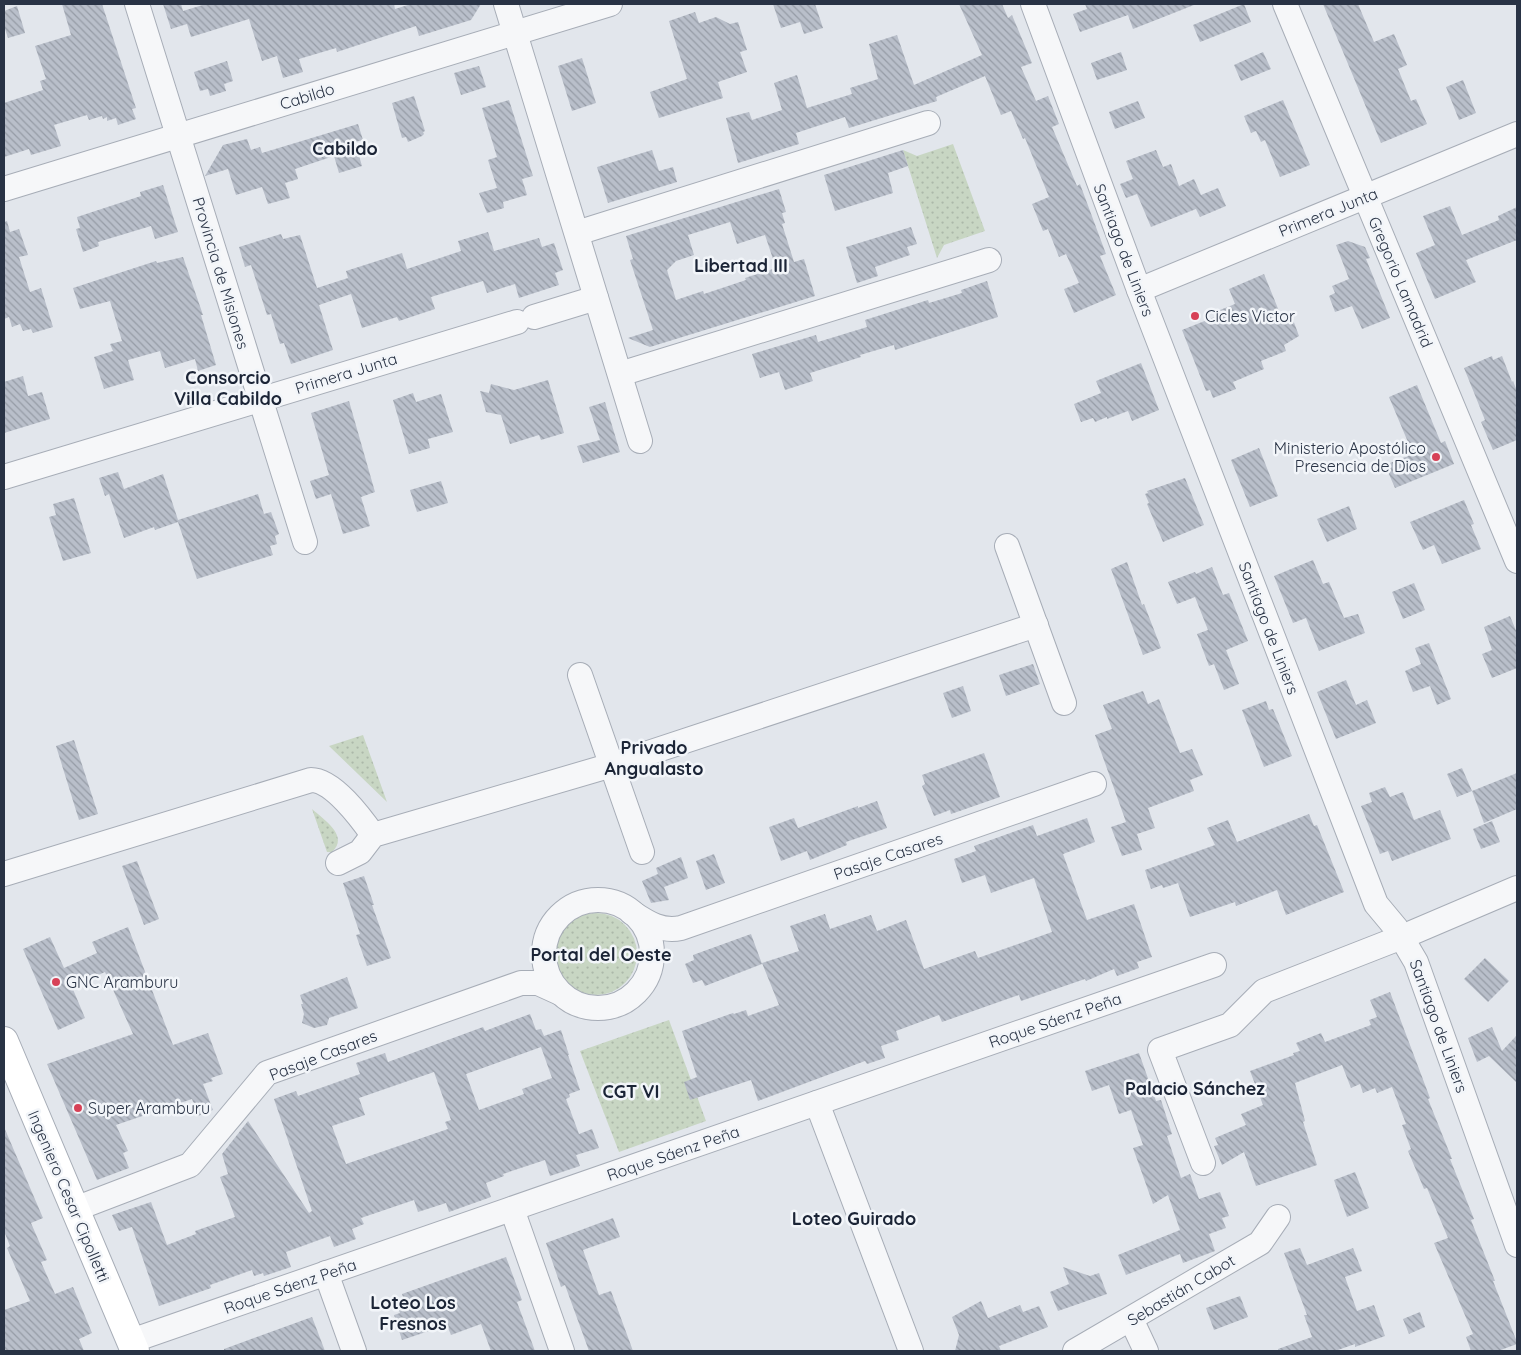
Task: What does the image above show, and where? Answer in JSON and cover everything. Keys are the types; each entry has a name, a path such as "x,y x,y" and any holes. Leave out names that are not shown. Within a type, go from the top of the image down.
{"main road":[{"name":"Ingeniero Cesar Cipolletti","path":"4,1041 133,1346"}],"street":[{"name":"Provincia de Misiones","path":"137,4 306,542"},
{"path":"506,4 640,441"},
{"name":"Cabildo","path":"4,189 610,4"},
{"name":"Santiago de Liniers","path":"1033,4 1139,290 1376,904 1402,937 1416,962 1513,1221 1517,1245"},
{"name":"Gregorio Lamadrid","path":"1285,4 1517,561"},
{"path":"577,233 928,123"},
{"name":"Primera Junta","path":"1139,290 1517,134"},
{"path":"620,374 989,260"},
{"name":"Primera Junta","path":"4,477 596,298"},
{"path":"1007,546 1064,703"},
{"path":"338,863 360,852 373,835 612,765 1036,625"},
{"path":"580,675 642,852"},
{"path":"4,874 311,780 317,780 330,787 360,816 373,835"},
{"name":"Pasaje Casares","path":"521,984 536,970 548,934 556,920 569,908 584,902 601,900 617,904 662,929 672,930 681,928 1094,784"},
{"path":"1203,1164 1160,1050 1230,1025 1264,991 1402,937 1517,888"},
{"path":"632,912 643,925 650,941 652,958"},
{"name":"Pasaje Casares","path":"75,1209 190,1165 266,1073 521,984 538,983 560,993 574,1003 591,1008 608,1007 625,1001 638,990 648,975 652,958 665,938 681,928"},
{"name":"Pasaje Casares","path":"544,950 544,962 547,973 552,984 560,993"},
{"name":"Roque Sáenz Peña","path":"133,1346 326,1273 1214,964"},
{"path":"817,1103 911,1351"},
{"path":"512,1209 562,1351"},
{"name":"Sebastián Cabot","path":"1074,1351 1260,1243 1278,1217"},
{"path":"326,1273 354,1351"},
{"path":"1131,1319 1146,1351"}],"green space":[{"path":"953,144 985,231 944,245 937,258 903,150 917,156"},
{"path":"363,735 387,802 329,746"},
{"path":"312,809 333,828 336,834 337,846 332,852 327,852"},
{"path":"596,913 612,916 625,925 634,938 637,954 634,970 625,983 612,992 596,995 580,992 567,983 558,970 555,954 558,938 567,925 580,916"},
{"path":"669,1020 706,1121 619,1152 580,1051"}],"building":[{"path":"62,4 102,4 136,108 132,109 136,119 118,125 116,118 107,121 107,117 103,119 102,116 89,120 87,115 54,125 61,146 31,155 29,149 4,157 4,103 43,90 40,81 46,79 35,46 71,35"},
{"path":"163,4 181,4 183,11 206,4 394,4 395,9 411,4 481,4 471,20 419,36 416,26 337,52 336,48 299,59 303,72 283,78 277,56 262,61 249,19 191,37 187,24 171,29"},
{"path":"773,4 815,4 823,28 804,34 800,22 781,28"},
{"path":"959,4 1002,4 1008,18 1012,15 1032,63 1021,67 1036,101 1048,96 1059,124 1052,127 1077,186 1080,184 1106,254 1100,256 1116,295 1074,313 1064,289 1079,283 1066,254 1059,257 1048,229 1043,231 1032,204 1049,197 1025,138 1023,139 1011,111 1001,115 985,76 936,97 937,101 849,128 845,117 796,133 799,144 738,163 726,118 749,112 752,120 782,110 774,83 797,75 807,108 852,94 850,88 878,79 869,44 897,35 914,85 982,55"},
{"path":"1085,4 1194,5 1133,29 1128,15 1080,32 1073,14 1087,9"},
{"path":"1244,4 1251,22 1200,42 1193,25"},
{"path":"1323,4 1358,4 1374,42 1394,34 1407,65 1398,69 1411,101 1416,99 1427,124 1381,143"},
{"path":"17,6 25,33 8,38 4,26 4,11"},
{"path":"695,12 699,23 716,17 730,24 738,22 747,50 740,52 747,72 718,82 723,98 659,118 650,92 687,79 669,21"},
{"path":"1121,52 1127,70 1097,80 1091,63"},
{"path":"1263,52 1271,69 1241,81 1234,65"},
{"path":"582,58 596,103 572,111 558,66"},
{"path":"227,61 233,81 224,84 226,91 210,96 208,89 200,91 194,72"},
{"path":"479,66 486,87 461,95 454,73"},
{"path":"1463,80 1476,113 1459,120 1446,87"},
{"path":"414,96 425,131 422,136 408,142 406,137 402,138 392,103"},
{"path":"509,100 533,176 522,179 527,195 503,202 504,208 487,213 479,193 497,188 488,160 497,157 482,108"},
{"path":"1283,100 1310,165 1280,177 1265,140 1261,142 1256,131 1251,133 1244,116"},
{"path":"1138,101 1145,118 1115,129 1109,112"},
{"path":"358,124 363,140 355,142 362,166 339,173 334,156 295,169 298,179 285,183 290,198 268,204 262,187 236,195 228,169 205,176 223,145 247,139 251,150 260,147 262,153"},
{"path":"652,150 659,171 673,167 677,182 608,203 597,167"},
{"path":"903,150 908,166 888,173 893,193 835,211 824,175"},
{"path":"1156,150 1163,167 1171,164 1179,186 1194,179 1201,195 1218,188 1226,206 1200,217 1196,209 1151,227 1137,194 1126,198 1120,184 1133,179 1126,161"},
{"path":"163,185 178,232 155,239 151,226 98,242 99,246 83,252 76,229 80,228 77,217 141,196 140,192"},
{"path":"779,189 786,212 782,213 785,223 782,224 794,262 804,259 815,296 650,347 628,338 653,330 630,260 633,259 626,236","holes":["730,222 737,244 765,235 776,268 704,294 703,291 676,300 667,270 676,261 694,255 688,235"]},
{"path":"1450,206 1462,235 1499,220 1498,216 1517,207 1517,240 1466,260 1476,282 1435,299 1416,253 1435,245 1423,216"},
{"path":"7,221 10,232 19,229 28,255 19,257 30,292 41,288 53,327 33,333 31,329 23,331 20,324 12,327 9,317 4,319 4,222"},
{"path":"911,227 917,244 907,247 910,255 875,267 878,276 857,283 846,247"},
{"path":"488,232 494,251 539,238 542,247 554,243 563,270 555,273 559,285 519,298 515,284 487,293 483,281 431,297 435,309 399,321 397,317 362,328 351,294 319,305 333,350 291,364 284,343 280,344 271,314 267,315 251,265 245,267 239,247 281,234 283,239 300,235 317,288 348,278 346,271 402,253 407,269 461,251 458,241"},
{"path":"1348,241 1365,247 1370,258 1366,259 1390,318 1362,329 1352,306 1335,312 1329,296 1335,293 1332,286 1349,279 1336,245"},
{"path":"183,257 203,315 201,315 216,365 198,371 195,359 165,368 160,351 128,360 134,380 104,389 94,357 113,351 110,344 122,341 110,301 80,309 73,288 156,261 157,263"},
{"path":"1264,274 1283,321 1292,317 1299,336 1284,345 1286,351 1261,361 1264,369 1233,382 1236,389 1213,398 1210,390 1206,391 1182,330 1222,314 1220,310 1235,304 1229,289"},
{"path":"987,281 998,317 895,350 894,345 860,355 861,357 810,373 813,381 785,390 779,372 760,378 752,354 816,335 818,342 867,327 865,320 928,300 929,303 962,293 961,290"},
{"path":"1492,356 1493,360 1502,356 1517,391 1517,440 1493,450 1481,422 1485,420 1464,368"},
{"path":"1141,363 1159,410 1132,421 1128,411 1095,422 1093,418 1081,422 1074,404 1101,393 1096,381"},
{"path":"23,376 28,396 42,392 50,419 4,433 4,382"},
{"path":"548,380 564,433 541,440 539,435 510,444 501,415 486,412 480,391 489,393 491,384 514,390"},
{"path":"1417,385 1441,443 1445,441 1454,464 1395,488 1385,465 1413,454 1389,397"},
{"path":"413,393 416,402 441,394 453,432 428,439 430,448 409,454 393,400"},
{"path":"349,401 375,492 361,497 370,526 343,534 331,494 316,499 310,481 329,475 311,413"},
{"path":"605,402 620,452 583,463 577,446 600,440 589,407"},
{"path":"1259,448 1278,496 1250,507 1231,460"},
{"path":"118,472 124,489 163,474 178,520 258,494 264,514 271,512 279,534 275,536 277,544 270,546 273,555 197,579 178,522 155,530 154,527 124,538 109,494 105,496 99,478"},
{"path":"1185,478 1204,525 1163,542 1147,504 1149,503 1145,494 1148,493 1147,491"},
{"path":"441,481 448,503 417,512 410,490"},
{"path":"74,498 91,553 63,561 49,517 56,515 53,504"},
{"path":"1464,500 1474,524 1471,525 1481,549 1442,564 1434,545 1423,550 1410,522"},
{"path":"1349,506 1357,529 1327,542 1317,519"},
{"path":"1313,560 1323,584 1329,582 1344,618 1358,614 1365,633 1319,651 1306,618 1293,623 1274,576"},
{"path":"1127,562 1142,605 1144,604 1161,648 1143,655 1111,569"},
{"path":"1212,567 1223,595 1229,593 1248,641 1226,650 1239,684 1224,690 1214,664 1209,666 1197,634 1208,630 1195,597 1177,604 1168,582"},
{"path":"1414,583 1425,610 1403,619 1392,592"},
{"path":"1510,616 1517,633 1517,668 1492,678 1482,654 1492,650 1484,627"},
{"path":"1429,643 1451,699 1437,705 1430,686 1413,692 1405,671 1421,664 1415,648"},
{"path":"1033,664 1040,684 1006,696 999,675"},
{"path":"1346,680 1356,705 1367,700 1376,723 1336,739 1317,692"},
{"path":"963,686 971,711 952,718 943,693"},
{"path":"1143,691 1148,704 1159,699 1180,753 1192,749 1203,775 1190,780 1194,791 1148,808 1155,828 1137,834 1142,850 1122,856 1111,827 1126,822 1095,735 1112,729 1103,705"},
{"path":"1266,701 1269,710 1273,709 1292,756 1264,767 1242,710"},
{"path":"74,740 98,814 79,820 56,746"},
{"path":"984,753 1000,797 951,814 950,810 934,816 922,786 925,784 922,775"},
{"path":"1462,768 1472,791 1457,797 1447,774"},
{"path":"1517,773 1517,809 1484,823 1472,791"},
{"path":"1385,787 1390,797 1403,792 1414,820 1440,810 1451,839 1392,861 1388,851 1380,854 1361,806 1372,802 1369,793"},
{"path":"877,801 887,828 846,842 847,845 810,860 807,851 781,861 769,827 794,818 798,828"},
{"path":"1309,814 1314,826 1317,825 1344,892 1286,915 1277,890 1236,906 1235,902 1190,917 1178,883 1163,888 1162,885 1151,889 1145,870 1215,845 1207,828 1228,820 1237,842"},
{"path":"1087,818 1095,842 1063,854 1087,920 1134,904 1152,957 1137,962 1139,968 1117,976 1114,969 1086,981 1085,979 1021,1001 1019,995 942,1022 939,1015 896,1031 899,1040 881,1046 885,1058 867,1064 865,1061 758,1101 751,1080 690,1100 684,1082 697,1077 682,1031 733,1013 746,1010 748,1016 779,1005 762,963 799,951 790,926 825,914 830,929 871,915 877,931 906,920 924,969 975,951 978,958 1052,932 1034,878 991,893 985,875 962,883 954,859 976,851 974,846 1033,825 1037,836"},
{"path":"1492,821 1500,842 1481,849 1473,829"},
{"path":"714,854 725,883 706,890 696,861"},
{"path":"681,857 688,878 664,887 669,900 651,903 642,881 658,874 656,868"},
{"path":"137,861 159,919 144,925 122,866"},
{"path":"364,876 391,958 367,966 356,935 360,934 343,883"},
{"path":"128,927 173,1045 208,1033 223,1074 211,1078 213,1081 203,1084 213,1110 198,1116 192,1099 116,1125 128,1151 123,1153 129,1168 97,1180 47,1064 133,1034 105,972 72,987 85,1018 58,1030 23,949 50,937 64,968 97,953 92,942"},
{"path":"751,934 762,964 705,986 702,980 693,983 685,964 694,960 693,955"},
{"path":"1485,958 1509,981 1488,1002 1464,979"},
{"path":"347,977 358,1008 329,1018 327,1025 314,1028 302,1023 304,1014 300,995"},
{"path":"1390,992 1430,1098 1428,1099 1452,1159 1450,1159 1474,1219 1471,1220 1495,1281 1493,1281 1517,1342 1517,1344 1498,1351 1471,1351 1466,1337 1473,1334 1434,1243 1448,1238 1427,1188 1424,1189 1408,1151 1411,1149 1402,1125 1406,1124 1392,1087 1377,1093 1375,1088 1363,1093 1360,1084 1351,1088 1342,1065 1295,1083 1305,1121 1303,1122 1317,1165 1256,1186 1244,1152 1222,1165 1214,1146 1218,1145 1215,1138 1246,1125 1241,1114 1263,1105 1250,1071 1294,1055 1293,1053 1300,1051 1296,1043 1321,1033 1325,1042 1371,1025 1369,1020 1377,1017 1370,1000"},
{"path":"530,1014 536,1030 541,1029 544,1036 561,1030 580,1090 569,1094 570,1097 566,1099 579,1134 592,1129 599,1148 576,1155 580,1166 550,1176 545,1160 503,1174 504,1176 486,1183 491,1197 449,1212 446,1203 418,1212 414,1200 361,1218 364,1224 352,1229 356,1239 334,1247 330,1236 286,1252 291,1267 264,1276 263,1273 254,1276 252,1270 210,1285 211,1288 159,1306 132,1227 119,1231 112,1215 151,1202 167,1245 196,1234 195,1231 235,1217 220,1177 228,1174 222,1154 248,1121 309,1213 312,1211 274,1099 296,1091 298,1096 360,1074 356,1063 385,1053 388,1062 483,1027 485,1031","holes":["541,1047 552,1078 522,1089 524,1094 479,1110 466,1074","434,1072 451,1120 445,1122 448,1129 346,1164 332,1126 365,1115 359,1098"]},
{"path":"1492,1027 1502,1051 1517,1035 1517,1083 1489,1056 1477,1062 1468,1038"},
{"path":"1139,1053 1156,1101 1161,1100 1172,1134 1167,1136 1181,1178 1190,1174 1199,1199 1220,1192 1229,1216 1222,1218 1226,1228 1209,1234 1215,1251 1183,1263 1180,1254 1126,1275 1118,1255 1180,1230 1168,1195 1153,1204 1133,1148 1143,1145 1131,1110 1119,1114 1109,1085 1092,1091 1085,1071"},
{"path":"4,1127 43,1218 31,1223 47,1260 41,1262 55,1294 73,1287 92,1333 79,1339 84,1351 4,1351 4,1310 30,1301 7,1248 10,1246 4,1231"},
{"path":"1355,1172 1369,1208 1347,1217 1334,1180"},
{"path":"613,1218 620,1237 583,1250 599,1295 611,1291 633,1351 589,1351 565,1285 561,1287 546,1243"},
{"path":"1300,1248 1307,1265 1353,1248 1362,1271 1345,1277 1357,1311 1374,1305 1385,1336 1355,1347 1355,1344 1335,1351 1278,1351 1278,1349 1312,1337 1304,1315 1307,1315 1284,1253"},
{"path":"506,1257 522,1300 517,1302 535,1351 491,1351 481,1324 451,1335 447,1325 402,1340 394,1315 400,1313 395,1300 403,1297 402,1294"},
{"path":"1063,1267 1090,1276 1099,1273 1107,1294 1058,1311 1050,1292 1069,1284"},
{"path":"1240,1296 1248,1317 1214,1330 1206,1308"},
{"path":"981,1301 988,1318 1020,1305 1023,1312 1039,1306 1048,1327 999,1346 1001,1351 955,1351 959,1335 952,1317"},
{"path":"1420,1312 1425,1327 1409,1334 1403,1319"},
{"path":"312,1317 325,1351 224,1351 224,1349"}],"place":[{"name":"Cicles Victor","path":"1195,316"},
{"name":"Ministerio Apostólico Presencia de Dios","path":"1436,457"},
{"name":"GNC Aramburu","path":"56,982"},
{"name":"Super Aramburu","path":"78,1108"}],"district":[{"name":"Cabildo","path":"345,149"},
{"name":"Libertad III","path":"741,266"},
{"name":"Consorcio Villa Cabildo","path":"228,388"},
{"name":"Privado Angualasto","path":"654,758"},
{"name":"Portal del Oeste","path":"601,955"},
{"name":"Palacio Sánchez","path":"1195,1089"},
{"name":"CGT VI","path":"631,1092"},
{"name":"Loteo Guirado","path":"854,1219"},
{"name":"Loteo Los Fresnos","path":"413,1314"}]}
